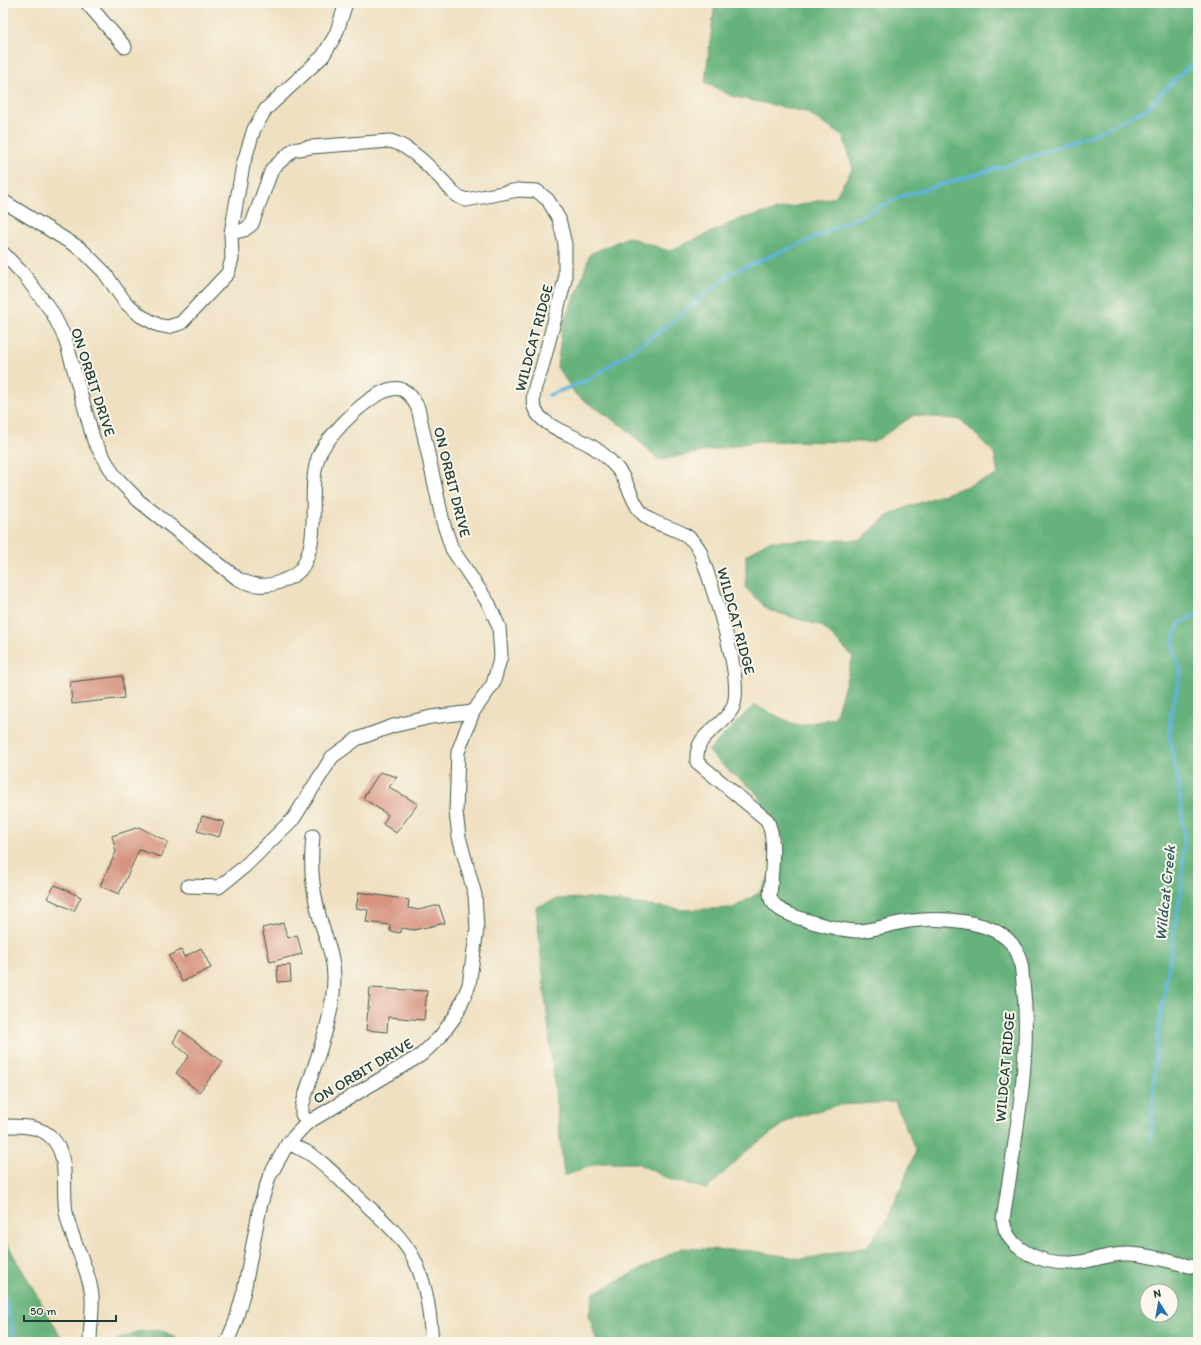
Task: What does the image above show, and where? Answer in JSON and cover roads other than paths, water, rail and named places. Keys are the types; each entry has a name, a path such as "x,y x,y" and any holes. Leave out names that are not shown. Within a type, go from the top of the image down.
{"street":[{"path":"87,3 125,47"},
{"path":"3,201 81,248 104,272 125,302 141,316 158,325 168,327 181,323 228,273 232,259 232,234 243,165 254,129 266,109 323,56 336,34 346,3"},
{"name":"WILDCAT RIDGE","path":"232,234 244,230 252,224 272,169 294,150 311,147 390,140 400,143 410,149 457,196 466,200 518,190 537,191 548,200 559,219 565,244 565,280 536,383 533,396 534,406 538,413 553,426 594,447 612,463 620,471 641,512 661,525 688,536 700,551 726,639 736,683 736,694 732,708 720,724 699,742 696,752 697,762 767,820 771,829 772,839 771,899 777,907 792,915 828,926 856,931 881,928 918,920 943,920 968,922 990,928 1006,938 1016,950 1021,964 1026,1008 1026,1036 1018,1114 1003,1220 1004,1230 1019,1250 1050,1261 1072,1263 1127,1253 1198,1268"},
{"name":"ON ORBIT DRIVE","path":"3,253 24,275 47,306 61,331 94,441 114,475 139,501 238,579 249,584 261,586 275,584 293,577 303,566 311,541 316,469 320,455 331,435 352,414 380,393 394,388 402,389 411,396 418,408 443,522 452,549 489,604 499,627 501,656 493,684 473,712 458,752 456,812 459,838 475,895 476,929 469,986 456,1015 440,1037 421,1055 307,1123 288,1143 269,1177 260,1207 244,1291 235,1323 227,1342"},
{"path":"188,886 219,887 244,867 294,818 332,757 357,739 393,726 431,717 473,712"},
{"path":"307,1123 302,1114 302,1107 332,1008 334,976 332,954 319,915 312,883 310,861 313,836"},
{"path":"3,1126 38,1129 50,1135 60,1151 64,1164 64,1196 69,1224 91,1291 90,1342"},
{"path":"288,1143 305,1151 326,1167 389,1226 405,1244 414,1259 423,1281 430,1317 432,1342"}],"waterway":[{"path":"549,395 589,380 670,324 731,273 814,238 903,196 1008,165 1092,135 1146,109 1183,72 1198,60"},
{"name":"Wildcat Creek","path":"1151,1142 1155,1064 1159,1025 1182,885 1184,836 1179,788 1170,739 1171,712 1181,672 1172,645 1179,624 1198,613"},
{"path":"3,1288 15,1342"}]}
